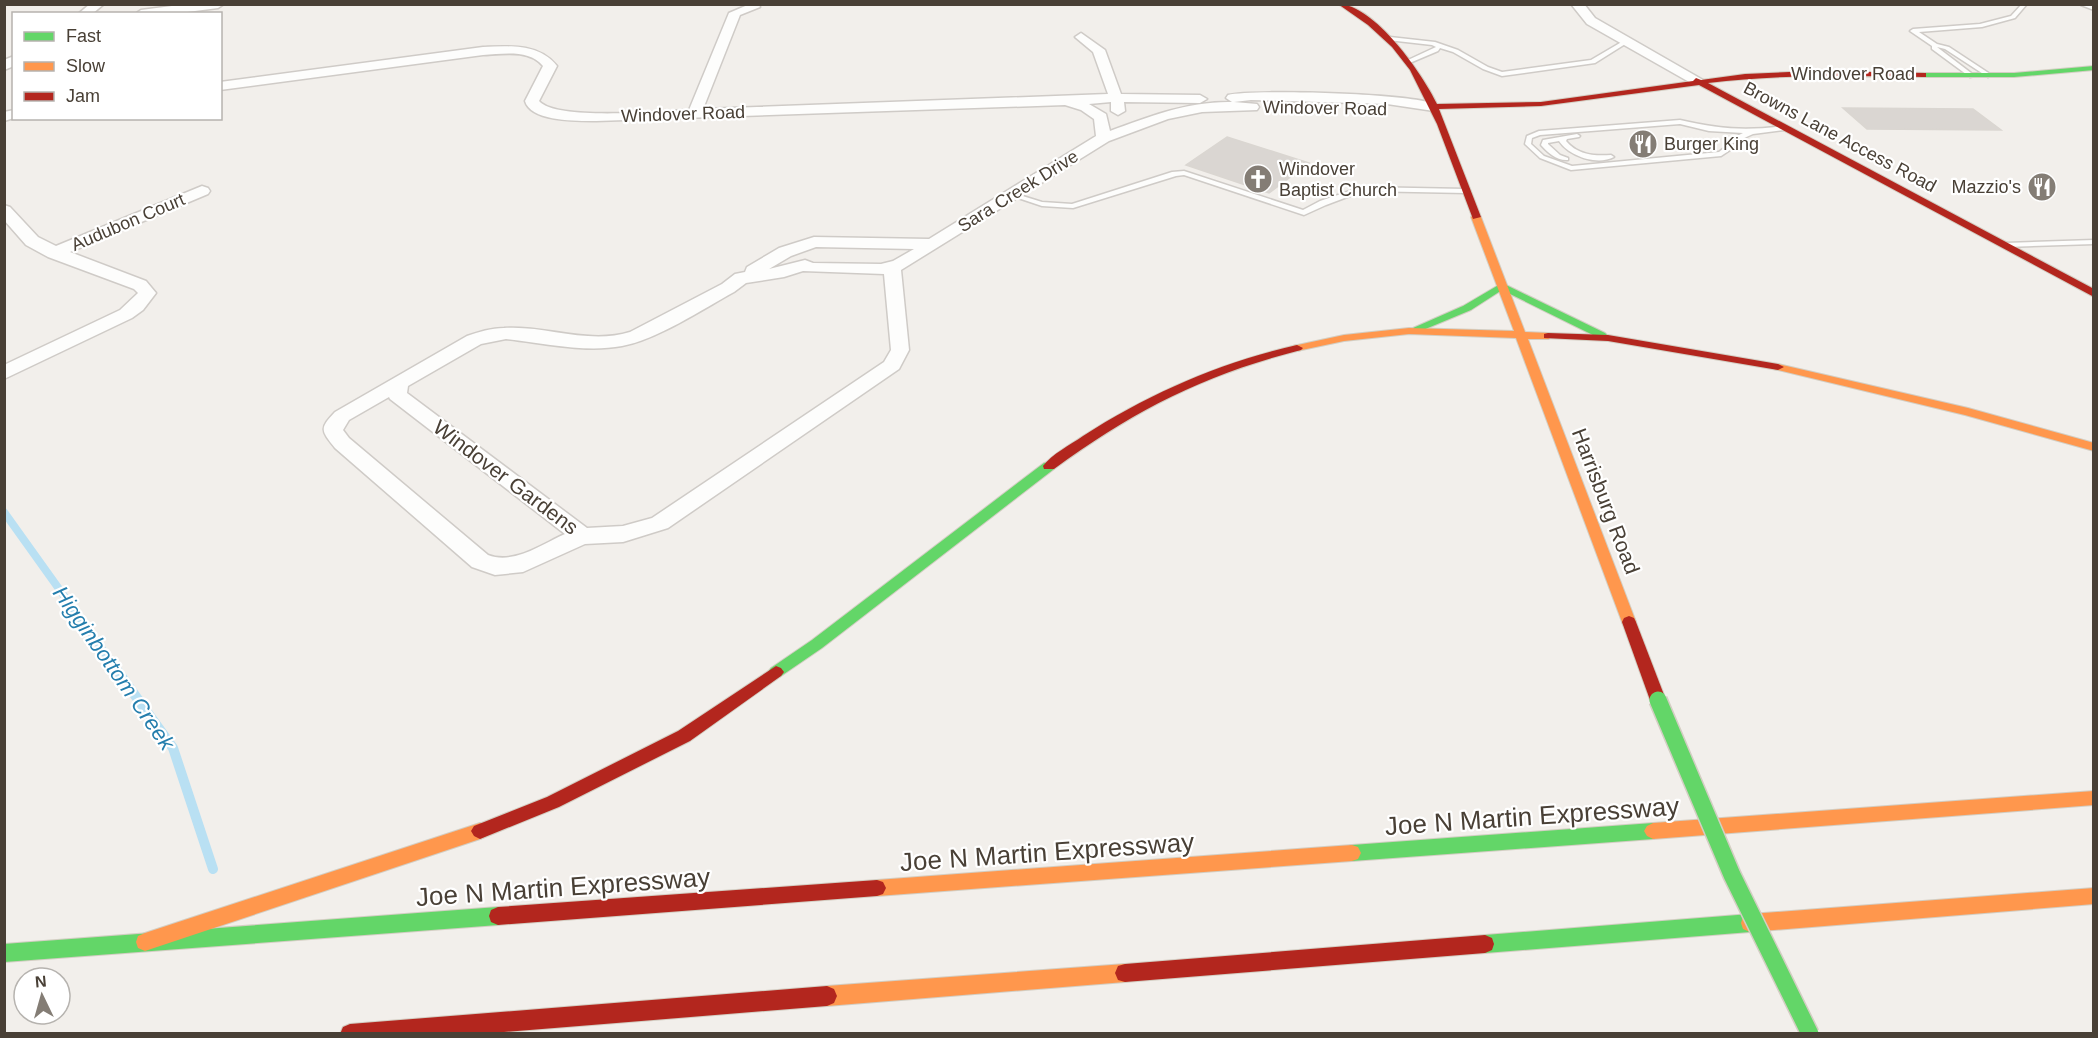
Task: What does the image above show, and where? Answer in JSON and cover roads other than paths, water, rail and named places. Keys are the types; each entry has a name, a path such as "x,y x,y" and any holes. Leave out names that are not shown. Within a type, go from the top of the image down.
{"main road":[{"name":"Harrisburg Road","path":"1341,4 1371,23 1410,61 1417,70 1434,107 1658,700 1732,875 1810,1034"},
{"name":"Windover Road","path":"1434,107 1517,106 1696,80 1822,72 1989,76 2052,74 2094,68"},
{"name":"Browns Lane Access Road","path":"1696,80 2094,294"},
{"path":"1409,331 1467,308 1502,286 1608,338"},
{"path":"144,942 453,842 553,802 684,736 817,644 1093,434 1173,388 1239,363 1290,349 1344,338 1409,331 1608,338 1705,352 1796,371 1968,412 2094,447"},
{"name":"Joe N Martin Expressway","path":"4,953 2094,798"},
{"path":"350,1034 2094,896"}],"street":[{"path":"156,12 218,4"},
{"path":"1576,4 1591,21 1696,80"},
{"path":"694,114 735,13 754,7"},
{"path":"1081,37 1099,50 1118,104 1117,121 1104,138"},
{"name":"Windover Road","path":"222,86 504,50 531,54 548,62 549,71 532,100 533,105 543,112 583,117 1115,98 1217,99 1251,96 1387,100 1434,107"},
{"name":"Windover Road","path":"1217,99 1252,107 1390,109 1434,107"},
{"path":"1061,100 1086,107 1101,117 1104,138"},
{"name":"Sara Creek Drive","path":"933,244 1104,138 1164,116 1211,107 1252,107"},
{"name":"Audubon Court","path":"54,253 202,191"},
{"path":"4,210 32,241 54,253 141,285 147,293 146,297 126,314 4,373"},
{"path":"582,536 523,564 495,567 480,561 342,443 333,431 336,420 474,340 490,335 506,333 599,343 621,341 637,336 728,288 741,278 796,248 827,241 933,244"},
{"path":"796,248 809,268 871,269 892,267 933,244"},
{"path":"741,278 784,272 805,265"},
{"name":"Windover Gardens","path":"398,382 397,395 582,536 623,534 660,523 888,369 900,350 892,267"}],"lane":[{"path":"1989,76 1947,48 1935,45 1913,31 1980,26 2013,17 2025,4"},
{"path":"2083,4 2093,6"},
{"path":"1390,39 1433,43 1453,48 1488,71 1502,75 1593,62 1627,41"},
{"path":"1935,45 1934,48 1972,76"},
{"path":"1410,61 1436,50 1439,46"},
{"path":"1709,129 1680,122 1539,133 1529,137 1528,144 1542,157 1571,168 1721,154 1728,149 1727,143"},
{"path":"1752,132 1704,151 1599,158 1567,159 1558,156 1544,145 1545,141 1565,137 1682,127 1752,132 1784,128"},
{"path":"1565,137 1562,141 1574,154 1599,158"},
{"path":"1013,195 1042,204 1059,207 1073,206 1184,173 1304,213 1323,203 1362,189 1466,191"},
{"path":"2000,245 2094,242"}],"waterway":[{"name":"Higginbottom Creek","path":"4,512 117,670"},
{"name":"Higginbottom Creek","path":"116,669 173,748 213,869"}],"place":[{"name":"Burger King","path":"1643,144"},
{"name":"Windover Baptist Church","path":"1258,179"},
{"name":"Mazzio's","path":"2042,187"}]}
